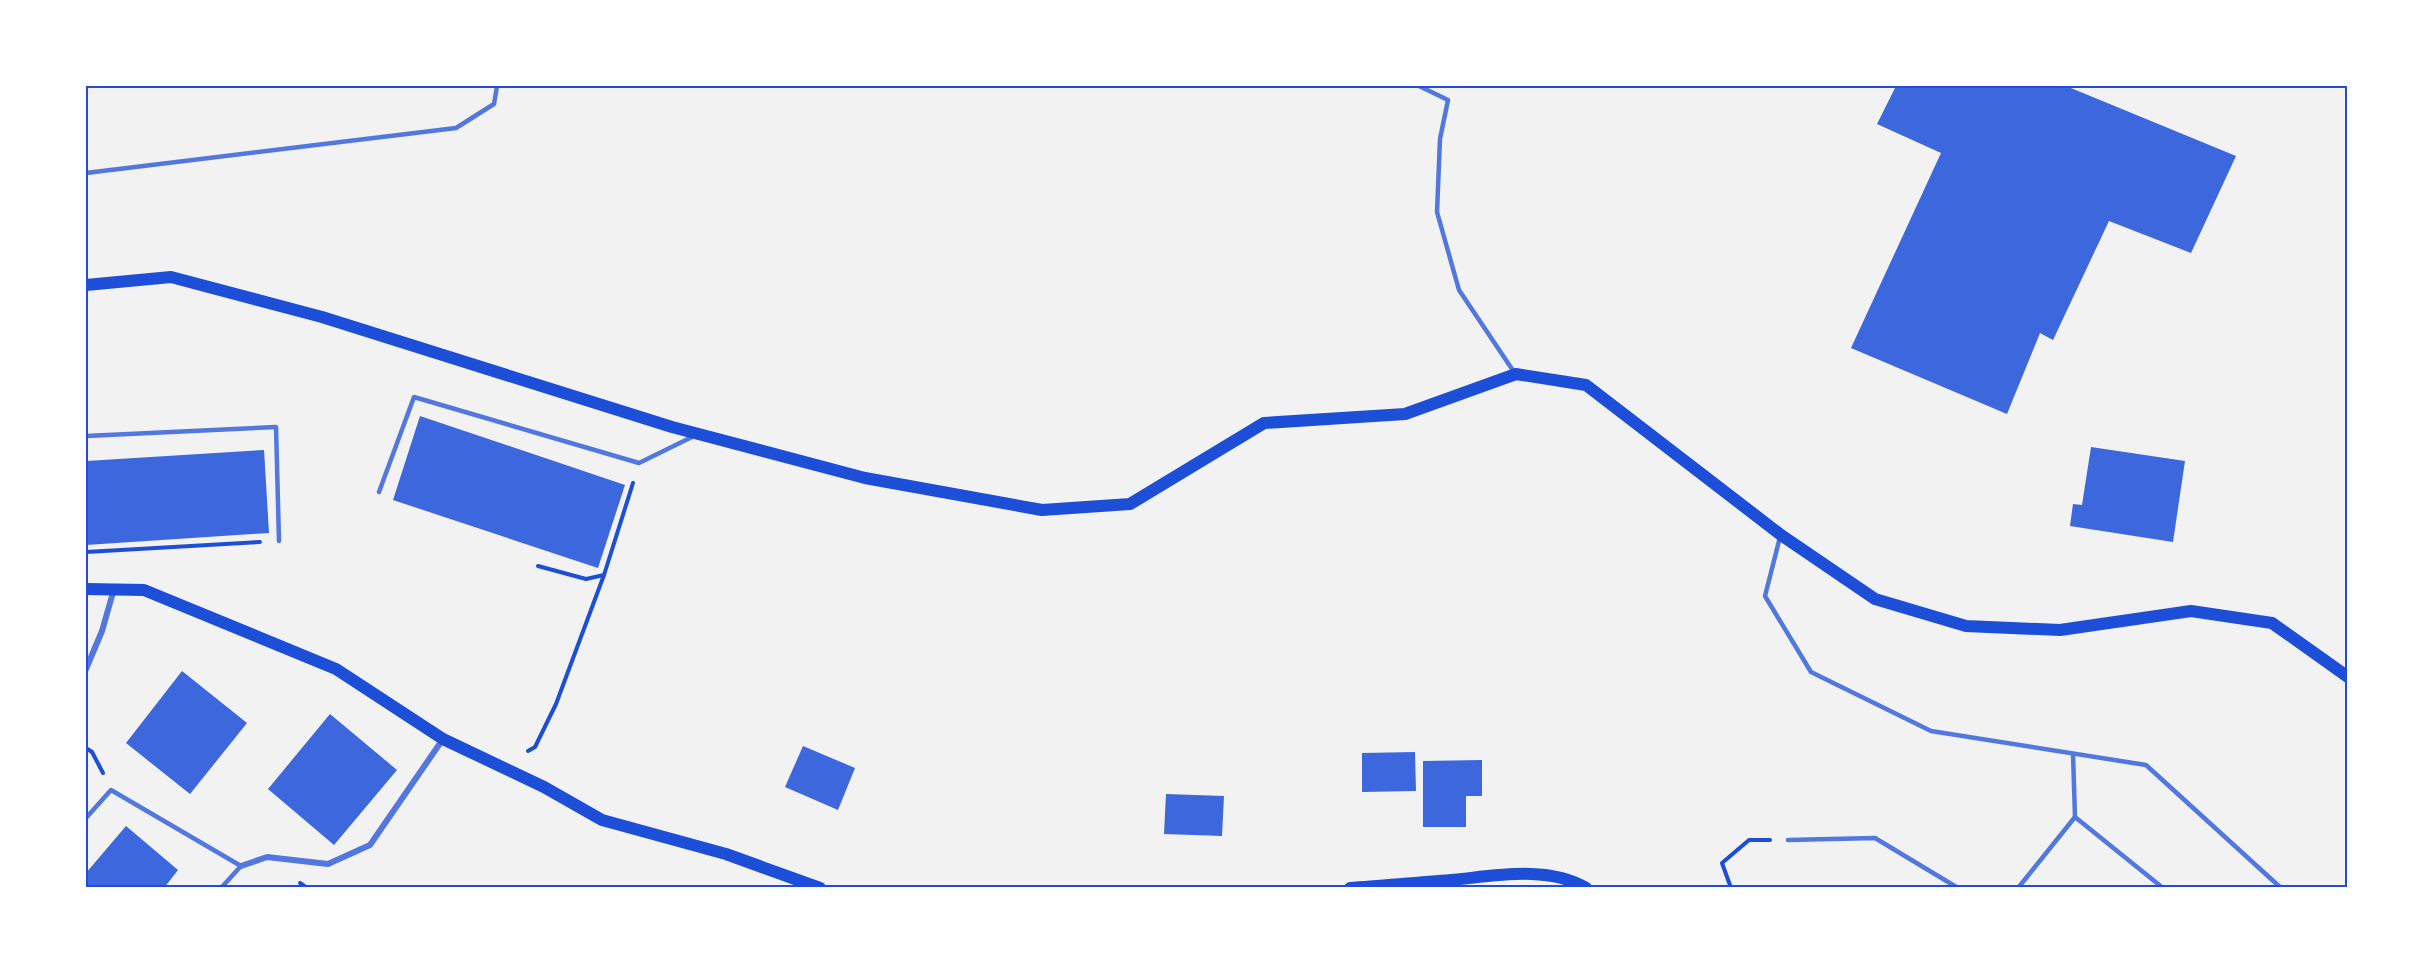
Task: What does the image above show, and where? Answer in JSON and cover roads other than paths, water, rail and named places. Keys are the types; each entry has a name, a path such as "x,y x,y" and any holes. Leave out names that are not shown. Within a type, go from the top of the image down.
{"main road":[{"path":"86,285 171,278 322,318 699,434 865,478 1042,510 1130,504 1264,423 1405,414 1516,374 1586,385 1781,535 1875,599 1966,626 2060,630 2190,611 2272,623 2348,677"},
{"path":"86,589 144,590 336,669 443,739 543,787 602,820 726,854 820,888"},
{"path":"1350,888 1454,880 1503,873 1572,879 1586,888"}],"street":[{"path":"86,669 102,631 114,589"},
{"path":"241,866 267,857 328,864 370,845 443,739"}],"lane":[{"path":"86,173 456,128 494,104 497,86"},
{"path":"1419,86 1448,100 1440,139 1437,212 1459,290 1516,374"},
{"path":"379,492 414,397 639,462 699,434"},
{"path":"86,436 276,427 279,541"},
{"path":"1781,535 1765,596 1811,672 1931,731 2146,765 2281,888"},
{"path":"2018,888 2075,817 2073,754"},
{"path":"86,818 111,790 241,866 221,888"},
{"path":"2075,817 2163,888"},
{"path":"1788,840 1875,838 1958,888"}]}
